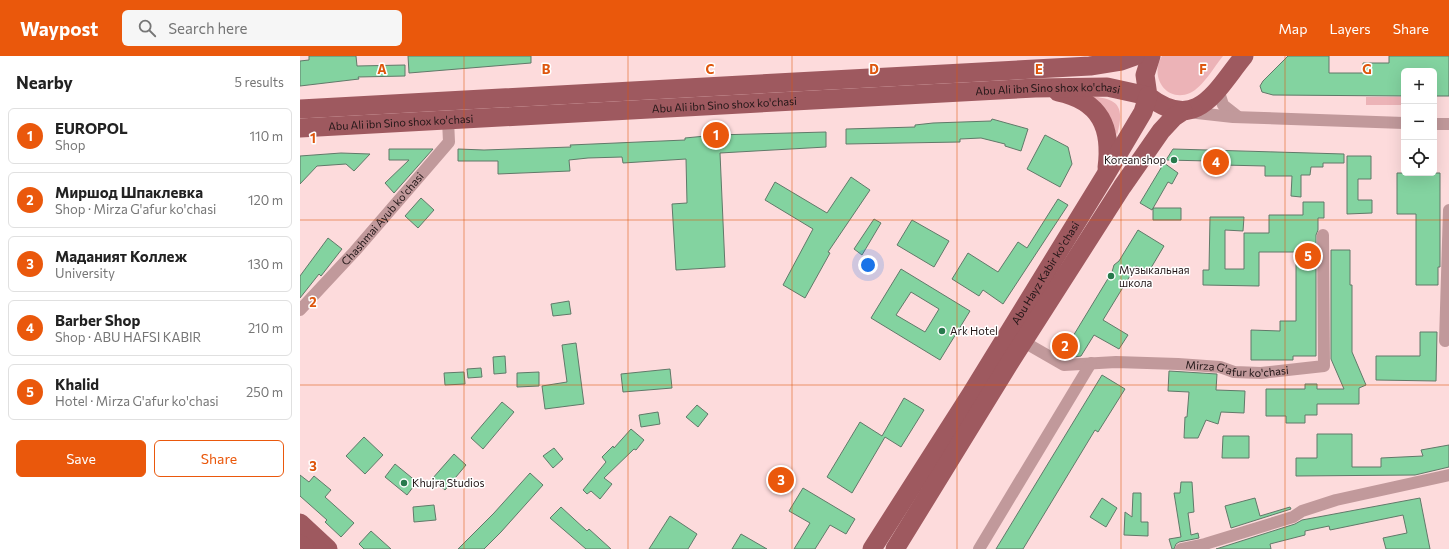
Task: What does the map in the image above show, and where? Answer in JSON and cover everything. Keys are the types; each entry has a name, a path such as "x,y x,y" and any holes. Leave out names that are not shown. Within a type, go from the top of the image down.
{"main road":[{"name":"Abu Ali ibn Sino shox ko'chasi","path":"300,109 1090,66 1113,63 1135,56"},
{"path":"1148,96 1145,75 1150,56"},
{"name":"Abu Hayz Kabir ko'chasi","path":"895,549 1122,187 1161,131 1174,117 1183,111 1207,102 1244,56"},
{"name":"Abu Ali ibn Sino shox ko'chasi","path":"300,128 1035,88 1107,87 1148,96 1159,104 1183,111"},
{"path":"1035,88 1073,96 1085,103 1097,114 1105,125 1108,135 1109,151 1106,174"},
{"name":"Abu Hayz Kabir ko'chasi","path":"872,549 971,394 1144,112 1148,96"},
{"path":"300,523 328,549"},
{"path":"300,544 305,549"}],"street":[{"path":"1218,89 1223,105 1238,116"},
{"path":"1183,111 1238,116 1401,123"},
{"name":"Chashmai Ayub ko'chasi","path":"300,310 355,251 449,142 448,120"},
{"path":"1437,124 1449,124"},
{"path":"1445,341 1449,210"},
{"name":"Mirza G'afur ko'chasi","path":"1024,342 1064,365 1116,362 1178,364 1220,367 1234,372 1261,373 1324,366 1323,235"},
{"path":"979,549 1091,363"},
{"path":"1181,549 1205,544 1293,517 1302,511 1336,500 1449,475"}],"shaded area":[{"path":"1162,56 1223,56 1195,90 1181,95 1167,91 1162,86 1159,79 1158,64"},
{"path":"1086,96 1105,98 1116,104 1119,109 1120,116 1117,135 1107,114"},
{"path":"1366,97 1401,97 1401,105 1366,105"}],"building":[{"path":"309,56 356,56 357,66 405,65 405,76 358,77 359,79 300,86 300,61 309,60"},
{"path":"408,56 531,56 531,63 409,73"},
{"path":"1288,56 1329,56 1329,73 1363,73 1363,63 1389,63 1389,56 1449,56 1449,96 1437,96 1437,68 1401,68 1401,96 1273,95 1262,92 1260,86 1263,81"},
{"path":"992,119 1028,129 1021,151 1005,146 1005,144 981,138 960,139 960,142 846,144 846,129 915,127 915,125 933,123 991,121"},
{"path":"826,132 826,147 720,153 725,267 676,270 672,204 687,203 686,159 623,163 622,157 588,158 569,160 570,171 498,174 498,161 458,161 458,149 484,150 571,147 570,145 685,140 685,138 716,135"},
{"path":"1045,135 1068,147 1072,164 1060,187 1027,169"},
{"path":"389,149 433,149 394,193 385,183 409,160 389,160"},
{"path":"1173,149 1344,154 1344,163 1323,163 1323,167 1311,167 1310,175 1301,175 1301,197 1291,196 1292,176 1265,176 1265,166 1223,165 1223,173 1208,173 1209,161 1166,160"},
{"path":"341,153 370,154 354,171 346,164 317,166 300,184 300,156"},
{"path":"1347,156 1371,156 1371,179 1358,179 1358,200 1372,200 1372,213 1347,214"},
{"path":"1164,163 1178,173 1172,184 1168,182 1152,210 1140,203"},
{"path":"1397,173 1401,173 1401,176 1437,176 1437,173 1440,173 1440,267 1438,267 1438,285 1416,285 1416,214 1397,214"},
{"path":"851,177 870,190 828,252 830,253 805,298 783,285 813,229 765,200 775,182 827,213"},
{"path":"421,198 434,210 418,228 405,216"},
{"path":"1058,199 1068,205 1003,304 983,290 979,296 952,279 968,253 998,272 1018,242 1027,248"},
{"path":"1303,202 1324,202 1324,218 1318,218 1318,230 1316,235 1316,356 1293,356 1293,360 1251,360 1251,330 1280,331 1280,321 1296,321 1296,252 1259,252 1259,286 1203,285 1203,270 1209,270 1210,217 1244,217 1243,231 1225,230 1225,269 1244,269 1244,233 1269,233 1269,215 1303,215"},
{"path":"1153,208 1181,208 1181,220 1153,220"},
{"path":"874,219 881,223 862,255 854,249"},
{"path":"912,220 949,241 934,267 897,245"},
{"path":"1138,230 1164,246 1148,273 1136,266 1103,320 1128,335 1119,349 1094,335 1081,356 1074,357 1064,351 1112,272 1114,265 1119,261"},
{"path":"328,238 342,249 321,276 319,274 300,298 300,276"},
{"path":"1331,250 1350,250 1350,285 1352,285 1352,352 1366,385 1359,388 1359,404 1317,404 1317,415 1305,415 1305,423 1286,423 1286,416 1266,416 1266,389 1305,389 1305,384 1317,384 1317,389 1344,389 1331,359"},
{"path":"901,269 970,311 940,360 871,318","holes":["911,292 939,309 925,332 896,315"]},
{"path":"569,301 571,314 553,316 551,304"},
{"path":"1420,332 1437,332 1436,381 1376,380 1376,356 1420,356"},
{"path":"576,343 584,404 545,409 542,386 567,382 562,345"},
{"path":"505,356 506,373 494,374 493,357"},
{"path":"481,368 482,377 468,378 467,369"},
{"path":"670,369 672,388 623,392 621,374"},
{"path":"1169,371 1217,374 1216,390 1245,391 1244,413 1221,412 1218,424 1206,420 1198,438 1184,438 1185,417 1187,417 1189,392 1168,391"},
{"path":"464,372 465,384 445,385 444,373"},
{"path":"539,372 539,386 517,387 517,373"},
{"path":"1102,375 1125,389 1098,432 1095,430 1023,549 996,549"},
{"path":"904,398 924,410 901,447 885,437 852,493 827,477 860,422 882,436"},
{"path":"502,402 514,412 483,449 471,438"},
{"path":"697,405 708,414 698,427 686,417"},
{"path":"658,412 660,424 641,427 639,415"},
{"path":"631,429 644,440 636,450 634,449 604,478 612,484 600,499 591,491 587,494 583,490 606,462 602,457 613,446 614,448"},
{"path":"1317,434 1352,434 1352,467 1381,467 1381,458 1423,456 1421,450 1449,445 1449,467 1415,475 1296,476 1296,458 1317,458"},
{"path":"1223,436 1249,436 1249,458 1222,458"},
{"path":"364,437 383,455 365,474 346,456"},
{"path":"554,448 563,459 553,468 543,456"},
{"path":"454,454 466,465 445,490 432,479"},
{"path":"395,464 417,482 407,495 385,477"},
{"path":"530,473 543,485 501,532 484,549 458,549 494,513"},
{"path":"300,475 309,482 314,476 331,490 325,497 354,523 341,537 325,522 327,520 300,496"},
{"path":"1181,482 1192,482 1194,512 1188,513 1191,535 1198,533 1199,538 1179,542 1176,544 1174,549 1172,549 1169,539 1181,537 1174,493 1180,493"},
{"path":"803,488 855,519 846,534 830,525 815,549 794,549 810,523 789,511"},
{"path":"1133,493 1141,493 1141,522 1148,522 1148,536 1124,535 1125,512 1132,517"},
{"path":"1102,498 1117,508 1106,527 1090,517"},
{"path":"1255,498 1260,516 1290,507 1291,509 1231,528 1225,506"},
{"path":"1420,498 1430,549 1386,549 1383,538 1407,533 1403,515 1330,530 1329,526 1305,531 1305,535 1270,544 1271,549 1216,549 1295,524 1302,520"},
{"path":"434,505 436,520 414,522 413,507"},
{"path":"561,507 587,531 589,529 611,549 586,549 550,518"},
{"path":"670,516 697,534 688,549 649,549"},
{"path":"371,531 391,549 364,549 359,544"},
{"path":"741,534 767,549 732,549"}],"place":[{"name":"EUROPOL","path":"716,135"},
{"name":"Korean shop","path":"1174,160"},
{"name":"Barber Shop","path":"1216,162"},
{"name":"Khalid","path":"1308,256"},
{"name":"Музыкальная школа","path":"1111,276"},
{"name":"Ark Hotel","path":"942,331"},
{"name":"Миршод Шпаклевка","path":"1065,346"},
{"name":"Маданият Коллеж","path":"781,480"},
{"name":"Khujra Studios","path":"404,483"}]}
